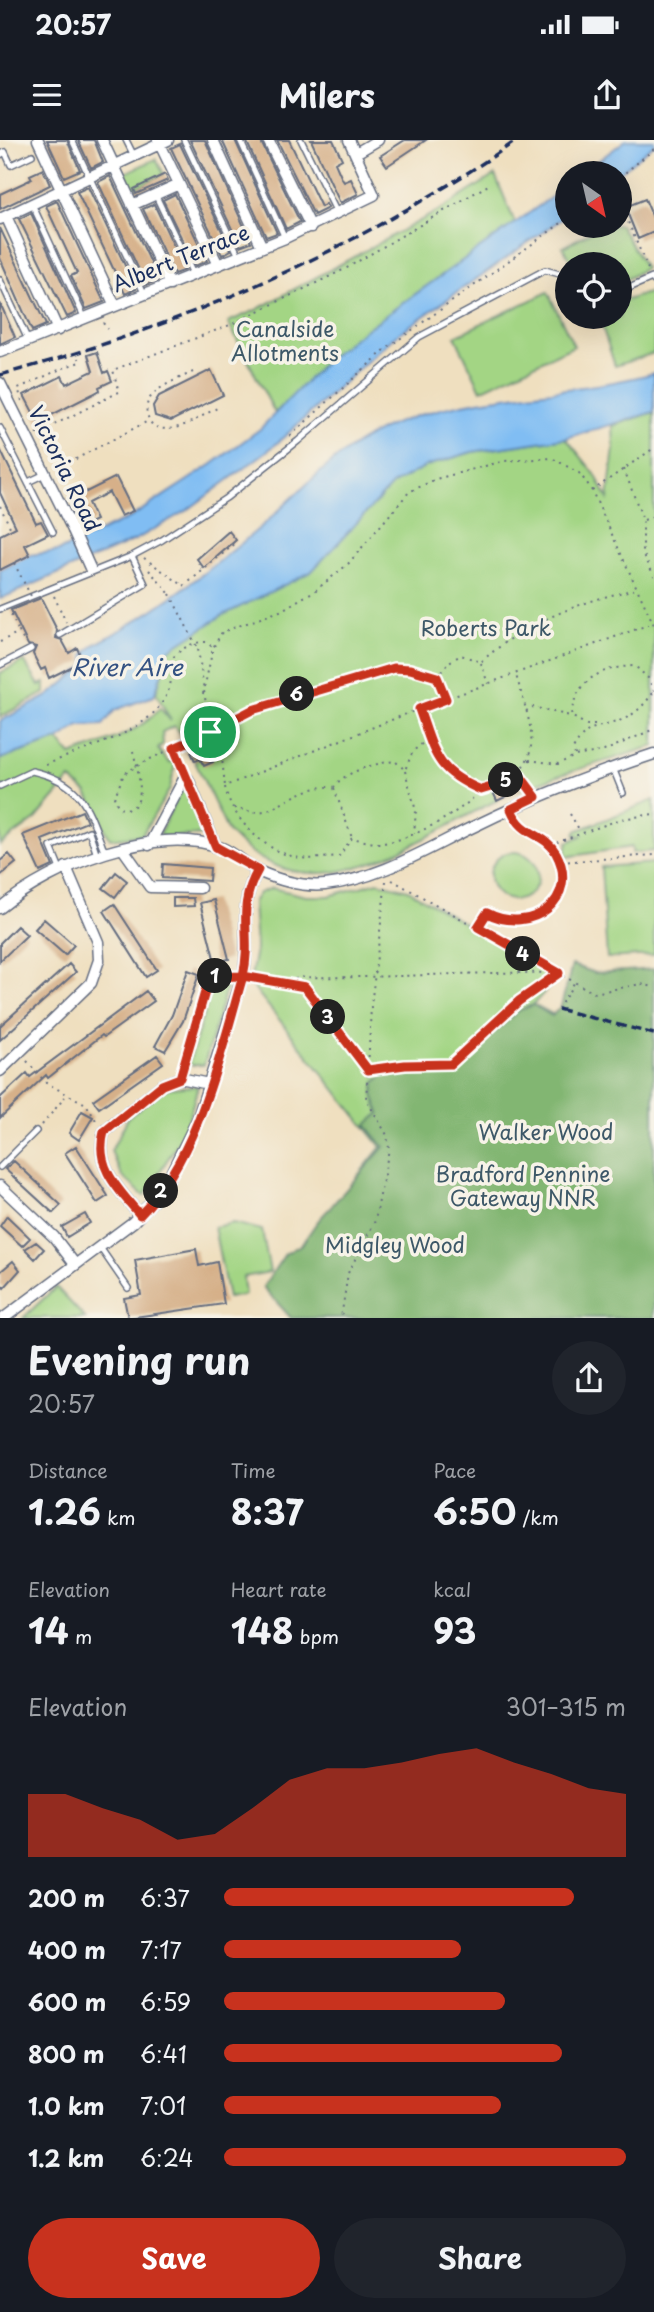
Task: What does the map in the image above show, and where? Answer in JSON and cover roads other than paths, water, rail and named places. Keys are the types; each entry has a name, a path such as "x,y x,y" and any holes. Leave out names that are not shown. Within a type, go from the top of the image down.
{"street":[{"path":"38,140 115,306"},
{"path":"102,140 170,285"},
{"path":"212,140 262,247"},
{"path":"268,140 311,227"},
{"path":"349,140 356,153 378,140"},
{"path":"58,330 3,218 162,141 179,184 218,265"},
{"name":"Albert Terrace","path":"0,352 285,238 374,195 356,153"},
{"path":"132,205 179,184"},
{"name":"Victoria Road","path":"2,388 91,570"},
{"path":"0,908 21,891 63,868 109,852 149,845 191,842 216,847 258,870 307,885 352,879 421,853 536,797 654,754"},
{"path":"149,845 184,779 188,779 216,847"},
{"path":"123,849 150,887 200,888"},
{"path":"0,1071 92,983 99,960 98,942 63,868"},
{"path":"2,1318 140,1215 154,1201 175,1171 198,1118 243,976 247,955 245,898 258,870"},
{"path":"140,1215 112,1182 102,1162 100,1144 104,1132 162,1085 180,1078 209,1084"},
{"path":"0,1186 54,1237 74,1263"}],"lane":[{"path":"72,140 145,295"},
{"path":"126,140 134,156"},
{"path":"184,140 239,256"},
{"path":"240,140 285,238"},
{"path":"302,140 337,214"},
{"path":"0,155 5,152 10,164 32,155"},
{"path":"155,194 194,275"},
{"path":"32,204 85,318"},
{"path":"0,609 48,587 134,556 226,498 369,383 419,337 545,270 555,273"},
{"path":"0,280 29,341"},
{"path":"632,288 653,280"},
{"path":"0,428 53,532"},
{"path":"28,482 46,474"},
{"path":"60,635 145,584 134,556"},
{"path":"0,665 30,650"},
{"path":"613,768 622,793"},
{"path":"0,786 32,771 47,775 81,796 103,848 109,852"},
{"path":"63,868 51,847 89,831 97,856"},
{"path":"0,1167 36,1131"},
{"path":"99,1246 128,1288"}],"water":[{"path":"626,140 654,140 654,144 632,162 598,161"},
{"path":"555,195 555,223 394,337 274,446 189,509 135,540 0,599 0,570 30,555 59,551 131,517 211,465 260,429 328,359"},
{"name":"River Aire","path":"654,373 654,412 566,438 472,452 426,466 392,485 311,572 223,615 164,653 165,664 154,696 115,710 103,725 79,726 58,740 0,759 0,721 48,696 86,665 84,655 94,645 160,605 202,574 263,525 334,460 366,438 415,416 448,407 621,381"}],"railway":[{"path":"0,375 136,333 269,280 397,215 517,140"},
{"path":"558,1009 654,1034"}],"park label":[{"name":"Canalside Allotments","path":"285,342"},
{"name":"Roberts Park","path":"486,629"},
{"name":"Walker Wood","path":"546,1133"},
{"name":"Bradford Pennine Gateway NNR","path":"523,1187"},
{"name":"Midgley Wood","path":"395,1246"}]}
